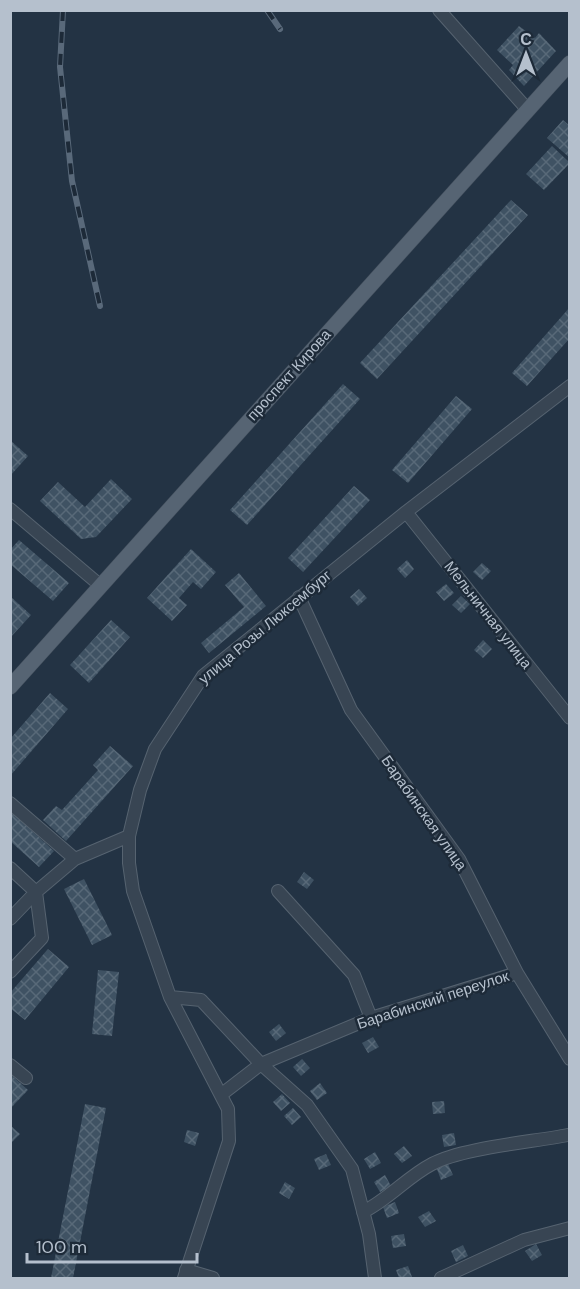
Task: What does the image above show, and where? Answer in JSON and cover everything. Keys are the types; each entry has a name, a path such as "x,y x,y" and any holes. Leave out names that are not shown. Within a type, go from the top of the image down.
{"main road":[{"name":"проспект Кирова","path":"10,687 570,63"}],"street":[{"path":"439,10 527,109"},
{"name":"улица Розы Люксембург","path":"185,1274 229,1141 228,1109 222,1094 194,1048 170,997 133,891 129,863 129,837 155,748 177,710 203,676 406,512 570,386"},
{"path":"10,508 101,586"},
{"name":"Мельничная улица","path":"406,512 570,718"},
{"name":"Барабинская улица","path":"299,597 351,710 459,859 517,973 570,1059"},
{"path":"10,803 75,859"},
{"path":"10,919 36,892 75,859 129,837"},
{"path":"10,868 36,892 42,938 10,972"},
{"path":"278,891 354,975 371,1018"},
{"name":"Барабинский переулок","path":"222,1094 261,1064 371,1018 517,973"},
{"path":"170,997 201,1000 261,1064 307,1105 352,1169 369,1234 375,1278"},
{"path":"10,1065 26,1078"},
{"path":"363,1212 381,1203 432,1164 456,1155 568,1135"},
{"path":"441,1278 524,1240 570,1228"},
{"path":"185,1274 213,1278"}],"building":[{"path":"519,26 535,38 539,33 556,51 524,86 509,70 513,65 497,50"},
{"path":"563,120 570,126 570,158 547,138"},
{"path":"552,146 570,163 544,190 526,174"},
{"path":"511,200 528,215 377,379 360,363"},
{"path":"570,307 570,338 527,386 512,373"},
{"path":"343,384 360,399 247,525 230,510"},
{"path":"456,396 472,409 408,483 392,470"},
{"path":"10,440 28,456 10,476"},
{"path":"111,479 132,499 96,537 81,539 40,501 58,482 85,507"},
{"path":"354,486 370,500 303,572 288,558"},
{"path":"19,540 69,583 53,601 10,564 10,550"},
{"path":"191,549 216,572 201,589 193,582 179,598 187,605 172,621 147,598"},
{"path":"407,560 414,569 405,578 397,569"},
{"path":"482,563 491,571 482,580 473,572"},
{"path":"239,573 266,606 209,653 201,643 244,607 225,585"},
{"path":"446,584 454,593 444,601 436,592"},
{"path":"359,589 367,598 358,606 350,597"},
{"path":"10,596 31,615 10,638"},
{"path":"461,596 470,604 461,613 452,605"},
{"path":"111,620 130,637 89,683 70,665"},
{"path":"483,640 492,649 483,658 474,650"},
{"path":"50,693 68,709 10,776 10,739"},
{"path":"110,746 133,766 66,841 43,820 56,806 62,810 98,770 93,765"},
{"path":"10,811 54,851 39,867 10,841"},
{"path":"304,872 314,880 307,889 297,882"},
{"path":"84,879 112,935 92,945 64,889"},
{"path":"48,949 69,967 25,1020 10,1008 10,993"},
{"path":"98,970 119,972 112,1036 92,1034"},
{"path":"279,1024 286,1033 276,1041 269,1032"},
{"path":"373,1037 379,1047 368,1053 362,1043"},
{"path":"302,1059 310,1068 301,1076 293,1067"},
{"path":"10,1074 28,1090 10,1109"},
{"path":"320,1083 327,1093 317,1100 310,1091"},
{"path":"282,1094 290,1103 281,1111 273,1102"},
{"path":"444,1101 445,1113 433,1114 432,1102"},
{"path":"85,1104 106,1108 73,1278 51,1278"},
{"path":"293,1108 301,1117 292,1125 284,1116"},
{"path":"10,1125 20,1134 10,1144"},
{"path":"187,1130 199,1133 195,1146 184,1142"},
{"path":"454,1133 456,1145 444,1147 442,1135"},
{"path":"404,1146 412,1156 402,1163 394,1154"},
{"path":"375,1152 381,1163 370,1169 364,1159"},
{"path":"326,1154 331,1165 319,1170 314,1159"},
{"path":"448,1164 453,1175 441,1180 437,1169"},
{"path":"385,1175 391,1186 380,1192 374,1182"},
{"path":"285,1182 295,1188 289,1199 279,1193"},
{"path":"395,1202 399,1213 387,1218 383,1207"},
{"path":"429,1211 436,1221 425,1227 418,1217"},
{"path":"404,1234 406,1246 393,1248 391,1236"},
{"path":"536,1244 542,1255 532,1261 525,1251"},
{"path":"463,1245 468,1256 456,1262 451,1251"},
{"path":"408,1266 412,1277 399,1278 396,1270"}],"railway":[{"path":"63,10 60,67 72,181 100,306"},
{"path":"267,10 280,29"}]}
